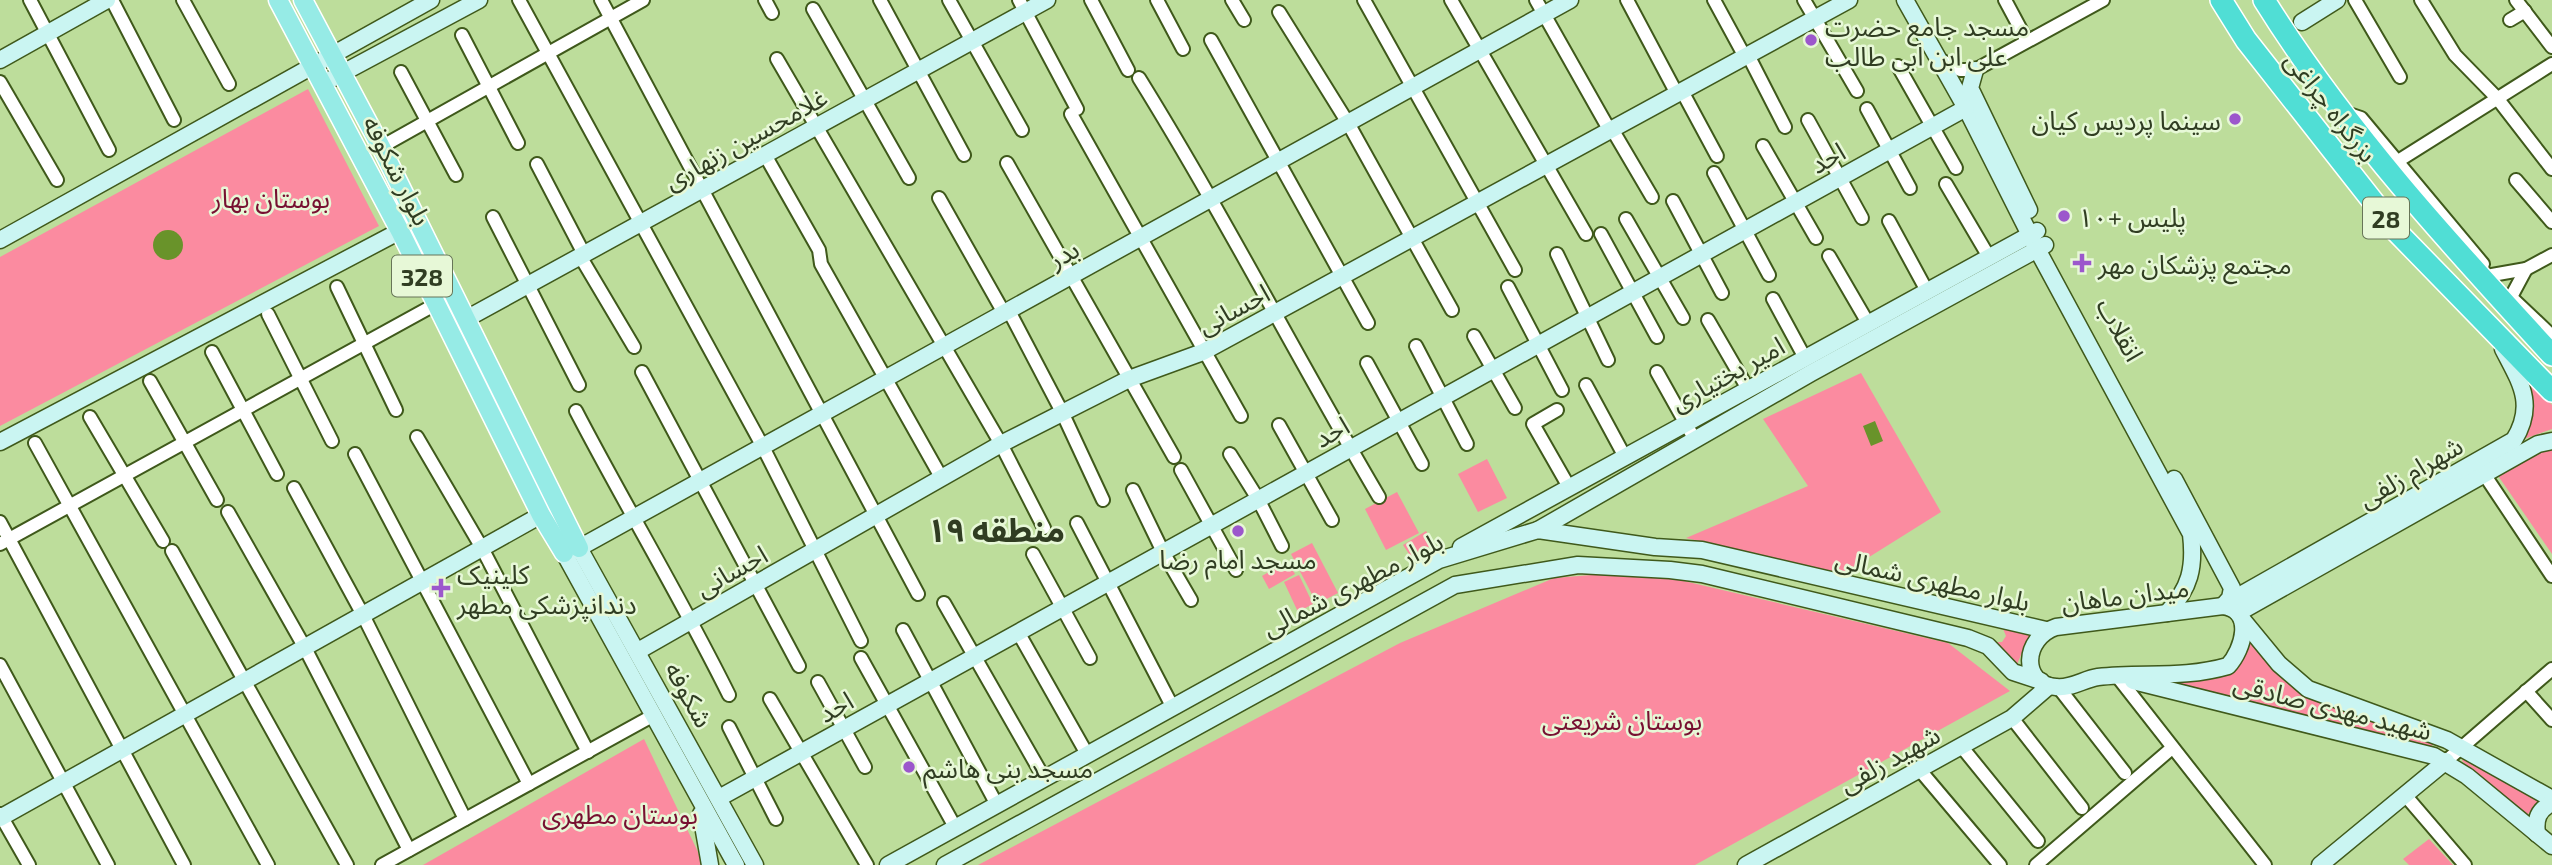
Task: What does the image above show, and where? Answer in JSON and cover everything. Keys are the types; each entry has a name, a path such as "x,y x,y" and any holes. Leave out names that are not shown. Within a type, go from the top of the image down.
{"highway":[{"name":"بزرگراه چراغی","path":"2221,0 2233,25 2397,232 2552,391"},
{"name":"بزرگراه چراغی","path":"2264,0 2336,109 2436,227 2552,355"}],"main road":[{"name":"بلوار شکوفه","path":"278,0 400,231 541,515 571,550"},
{"name":"بلوار شکوفه","path":"303,0 381,146 466,318 571,550"}],"street":[{"path":"30,0 109,150"},
{"path":"0,60 110,0 174,120"},
{"path":"183,0 229,84"},
{"path":"0,240 431,0"},
{"path":"324,83 479,0"},
{"path":"519,0 763,447 817,549 861,641"},
{"path":"601,0 700,190 823,413 918,594"},
{"path":"381,146 643,0"},
{"path":"765,0 772,13"},
{"path":"880,0 964,155"},
{"path":"949,0 1022,130"},
{"name":"غلامحسین زنهاری","path":"466,318 972,41 1023,6 1046,0"},
{"path":"1091,0 1133,74 1212,198 1318,394 1379,497"},
{"path":"1157,0 1183,49"},
{"path":"1232,0 1244,20"},
{"path":"1364,0 1515,270"},
{"path":"1451,0 1586,234"},
{"path":"1536,0 1652,197"},
{"name":"بدر","path":"571,550 763,447 1570,0"},
{"path":"1627,0 1717,156"},
{"path":"1714,0 1785,127"},
{"path":"1804,0 1857,91"},
{"name":"احسانی","path":"638,651 1001,444 1129,379 1203,352 1849,0"},
{"name":"انقلاب","path":"1905,0 2232,588 2230,598 2233,611"},
{"path":"2006,0 2027,41"},
{"path":"2211,0 2233,25"},
{"path":"2302,22 2337,0"},
{"path":"2354,0 2400,77"},
{"path":"2421,0 2455,55 2497,98 2552,169"},
{"path":"1938,59 1960,70 1975,70 2094,2"},
{"path":"2510,20 2521,5 2552,47"},
{"path":"1023,6 1074,111 1203,352 1241,415"},
{"path":"813,9 909,178"},
{"path":"1279,12 1348,123 1452,310"},
{"path":"462,35 518,143"},
{"path":"1211,40 1368,323"},
{"path":"777,59 814,127 1001,444 1044,528"},
{"path":"2403,158 2552,64"},
{"path":"1898,66 1930,127 1956,167"},
{"name":"انقلاب","path":"1975,70 1970,89 2038,239 2190,534 2193,571 2189,584 2167,613"},
{"path":"401,72 456,175"},
{"path":"0,82 57,180"},
{"name":"احد","path":"719,798 1966,108"},
{"path":"1867,109 1910,188"},
{"path":"2336,109 2361,118 2403,158 2492,275 2552,336"},
{"path":"1808,120 1838,179 1862,218"},
{"path":"1763,146 1816,238"},
{"path":"765,155 819,250 821,264 941,477"},
{"path":"1007,163 1174,457"},
{"path":"537,164 582,255 634,347"},
{"path":"1714,173 1769,275"},
{"path":"2516,180 2552,222"},
{"path":"1946,184 1989,257"},
{"path":"939,198 1062,412 1103,500"},
{"path":"1673,201 1723,293"},
{"path":"493,217 579,385"},
{"path":"1626,219 1683,318"},
{"path":"1889,220 1927,291"},
{"path":"0,442 400,231"},
{"path":"1601,234 1657,337"},
{"name":"امیر بختیاری","path":"1440,560 1989,257 2038,239"},
{"name":"امیر بختیاری","path":"1538,530 1866,343 2038,239"},
{"path":"1557,254 1608,360"},
{"path":"1829,256 1862,326 1866,343"},
{"path":"2492,275 2526,269 2549,257"},
{"path":"2511,296 2526,269"},
{"path":"337,287 396,410"},
{"path":"1508,287 1562,390"},
{"path":"1773,299 1805,358"},
{"path":"4,542 436,304"},
{"path":"268,314 332,441"},
{"path":"1708,320 1748,389"},
{"name":"شهرام زلفی","path":"2233,611 2244,593 2514,440 2524,424 2524,391 2494,331"},
{"path":"1474,336 1515,408"},
{"path":"1416,346 1467,444"},
{"path":"212,352 277,474"},
{"path":"1367,363 1422,464"},
{"path":"642,372 799,666"},
{"path":"1657,372 1695,440"},
{"path":"150,381 216,500"},
{"path":"1586,385 1625,457"},
{"path":"1557,410 1533,424 1569,487"},
{"path":"576,411 632,519 692,620 729,695"},
{"path":"90,417 167,546 347,865"},
{"path":"1279,425 1332,520"},
{"path":"417,438 482,548 588,752"},
{"name":"شهرام زلفی","path":"2233,611 2538,444 2552,441"},
{"path":"35,443 268,865"},
{"path":"355,454 529,784"},
{"path":"1230,454 1258,499 1282,546"},
{"path":"1181,470 1236,569"},
{"path":"2484,474 2552,576"},
{"path":"294,488 363,615 465,819"},
{"path":"1133,490 1163,552 1191,600"},
{"path":"228,512 305,648 409,850"},
{"path":"29,865 1,817 541,515"},
{"path":"0,522 4,542 184,865"},
{"path":"1077,523 1172,706"},
{"name":"بلوار مطهری شمالی","path":"888,865 1440,560 1538,530 1654,547 1702,550 2046,630"},
{"name":"شکوفه","path":"571,550 638,651 755,865"},
{"name":"شکوفه","path":"571,550 654,715 736,865"},
{"path":"1033,554 1090,658"},
{"name":"بلوار مطهری شمالی","path":"945,865 1455,585 1578,565 1670,570 1740,583 1968,638 1988,646 2013,672 2050,685"},
{"path":"944,603 1044,778"},
{"path":"2050,685 2095,677 2172,677 2228,666 2235,658 2244,636 2233,611"},
{"name":"میدان ماهان","path":"2050,685 2030,664 2032,645 2046,630 2167,613 2233,611"},
{"name":"شهید مهدی صادقی","path":"2233,611 2279,664 2308,689 2427,731 2552,801"},
{"path":"1988,646 2000,634 1995,620"},
{"path":"903,630 997,805"},
{"path":"1018,632 1087,754"},
{"path":"861,658 889,704 955,827"},
{"path":"0,665 108,865"},
{"path":"2320,865 2552,669"},
{"path":"2117,676 2265,865"},
{"name":"شهید مهدی صادقی","path":"2117,676 2151,687 2420,751 2446,761 2552,846"},
{"path":"818,682 865,767"},
{"path":"2050,685 2125,773"},
{"name":"شهید زلفی","path":"1752,864 2012,718 2050,685"},
{"path":"2526,691 2552,720"},
{"path":"771,699 866,865"},
{"path":"382,865 654,715"},
{"path":"2012,718 2082,808"},
{"path":"729,727 776,819"},
{"path":"1961,746 2038,841"},
{"path":"2036,865 2172,748"},
{"path":"1919,769 2000,865"},
{"path":"696,792 710,865"},
{"path":"2405,795 2465,865"},
{"path":"2537,834 2539,813 2552,801"},
{"path":"734,825 753,851 769,865"}],"green space":[{"name":"بوستان بهار","path":"308,89 379,226 0,426 0,257"},
{"path":"2510,356 2552,405 2552,429 2516,442 2522,429"},
{"path":"1861,373 1941,512 1842,574 1686,538 1808,486 1763,419"},
{"path":"2552,439 2552,554 2492,467"},
{"path":"1487,459 1507,498 1478,512 1458,474"},
{"path":"1397,492 1419,533 1386,550 1365,509"},
{"path":"1426,531 1434,544 1411,557 1403,545"},
{"path":"1312,543 1338,593 1317,604 1291,554"},
{"path":"1287,561 1295,574 1269,589 1262,576"},
{"name":"بوستان شریعتی","path":"1641,571 1948,643 2010,691 1695,865 978,865 1400,643 1554,578"},
{"path":"1299,575 1313,604 1298,612 1284,582"},
{"path":"2249,622 2301,687 2435,744 2429,747 2154,680 2207,679 2232,670 2240,660 2246,644"},
{"path":"2003,629 2035,635 2025,645 2016,667 1997,642 2002,642 2006,636"},
{"name":"بوستان مطهری","path":"644,739 698,852 701,865 423,865"},
{"path":"2465,756 2540,802 2526,816 2462,761"},
{"path":"2429,839 2453,865 2409,865 2403,859"}],"shaded area":[{"path":"168,230 178,235 183,245 178,255 168,260 158,255 153,245 158,235"},
{"path":"1875,421 1883,441 1871,446 1863,426"}],"place":[{"name":"مسجد جامع حضرت علی ابن ابی طالب","path":"1811,40"},
{"name":"سینما پردیس کیان","path":"2235,119"},
{"name":"پلیس +۱۰","path":"2064,216"},
{"name":"مجتمع پزشکان مهر","path":"2082,263"},
{"name":"مسجد امام رضا","path":"1238,531"},
{"name":"کلینیک دندانپزشکی مطهر","path":"441,588"},
{"name":"مسجد بنی هاشم","path":"909,767"}],"district":[{"name":"منطقه ۱۹","path":"996,529"}]}
